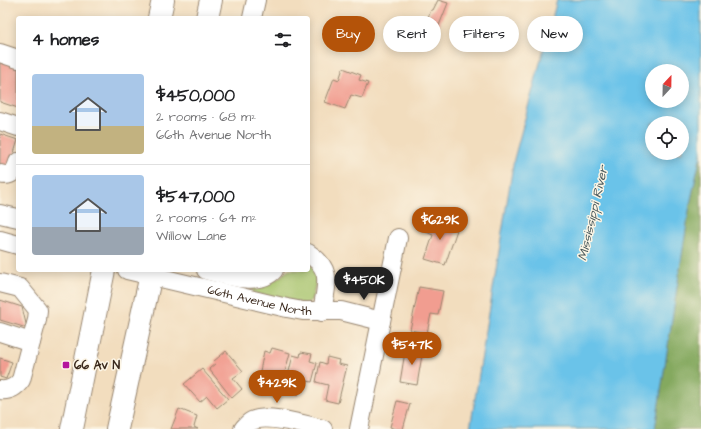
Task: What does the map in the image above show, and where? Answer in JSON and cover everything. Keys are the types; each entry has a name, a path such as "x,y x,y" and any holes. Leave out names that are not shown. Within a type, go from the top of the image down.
{"highway":[{"path":"159,16 163,0"},
{"path":"207,16 211,0"},
{"path":"72,429 104,272"},
{"path":"117,429 152,273"}],"street":[{"path":"252,16 256,0"},
{"path":"0,53 16,57"},
{"path":"0,121 16,125"},
{"path":"0,174 10,174 15,171 16,168"},
{"path":"0,214 16,218"},
{"path":"359,429 398,238"},
{"path":"0,240 16,244"},
{"name":"66th Avenue North","path":"310,255 321,263 327,276 322,312"},
{"name":"66th Avenue North","path":"214,272 238,278 258,278 271,274 272,272"},
{"name":"66th Avenue North","path":"152,273 287,308 303,311 341,311 381,321"},
{"path":"0,283 20,288 38,310 37,320 21,380 17,386 5,391 0,390"},
{"path":"0,332 31,342"},
{"path":"243,429 250,422 271,418 323,429"}],"green space":[{"path":"701,154 701,429 655,429 690,204"},
{"path":"310,266 316,270 317,277 311,300 306,304 252,293 253,287 267,284 286,272 310,272"}],"water":[{"name":"Mississippi River","path":"557,0 701,0 701,154 690,204 655,429 470,429 514,159 543,52 583,52 583,16 553,16"}],"building":[{"path":"438,0 448,3 441,20 441,16 429,16 431,10 433,10"},
{"path":"0,56 16,61 16,107 0,102"},
{"path":"343,68 361,75 359,80 368,83 362,98 351,95 345,109 325,102 334,78 339,80"},
{"path":"0,134 16,139 16,146 9,169 0,166"},
{"path":"432,213 437,214 435,222 457,230 445,265 425,259 433,235 426,232"},
{"path":"419,287 443,291 438,315 431,314 427,333 410,330"},
{"path":"0,300 22,307 27,328 0,320"},
{"path":"406,346 423,349 417,385 400,382"},
{"path":"272,348 290,353 280,391 269,388 272,374 260,371 264,351 270,353"},
{"path":"226,351 243,371 233,378 242,389 232,398 209,369 216,363 214,361"},
{"path":"301,352 312,354 310,361 317,363 312,382 302,380 298,395 284,392 293,355 300,357"},
{"path":"327,357 339,360 338,364 347,366 338,403 325,400 328,385 316,382 320,362 326,364"},
{"path":"0,358 12,362 6,379 0,377"},
{"path":"202,369 228,399 217,408 207,396 200,402 184,384"},
{"path":"397,401 410,404 403,429 395,429 390,427"},
{"path":"179,409 197,416 194,427 198,429 171,429"}],"place":[{"name":"66 Av N","path":"66,365"}]}
